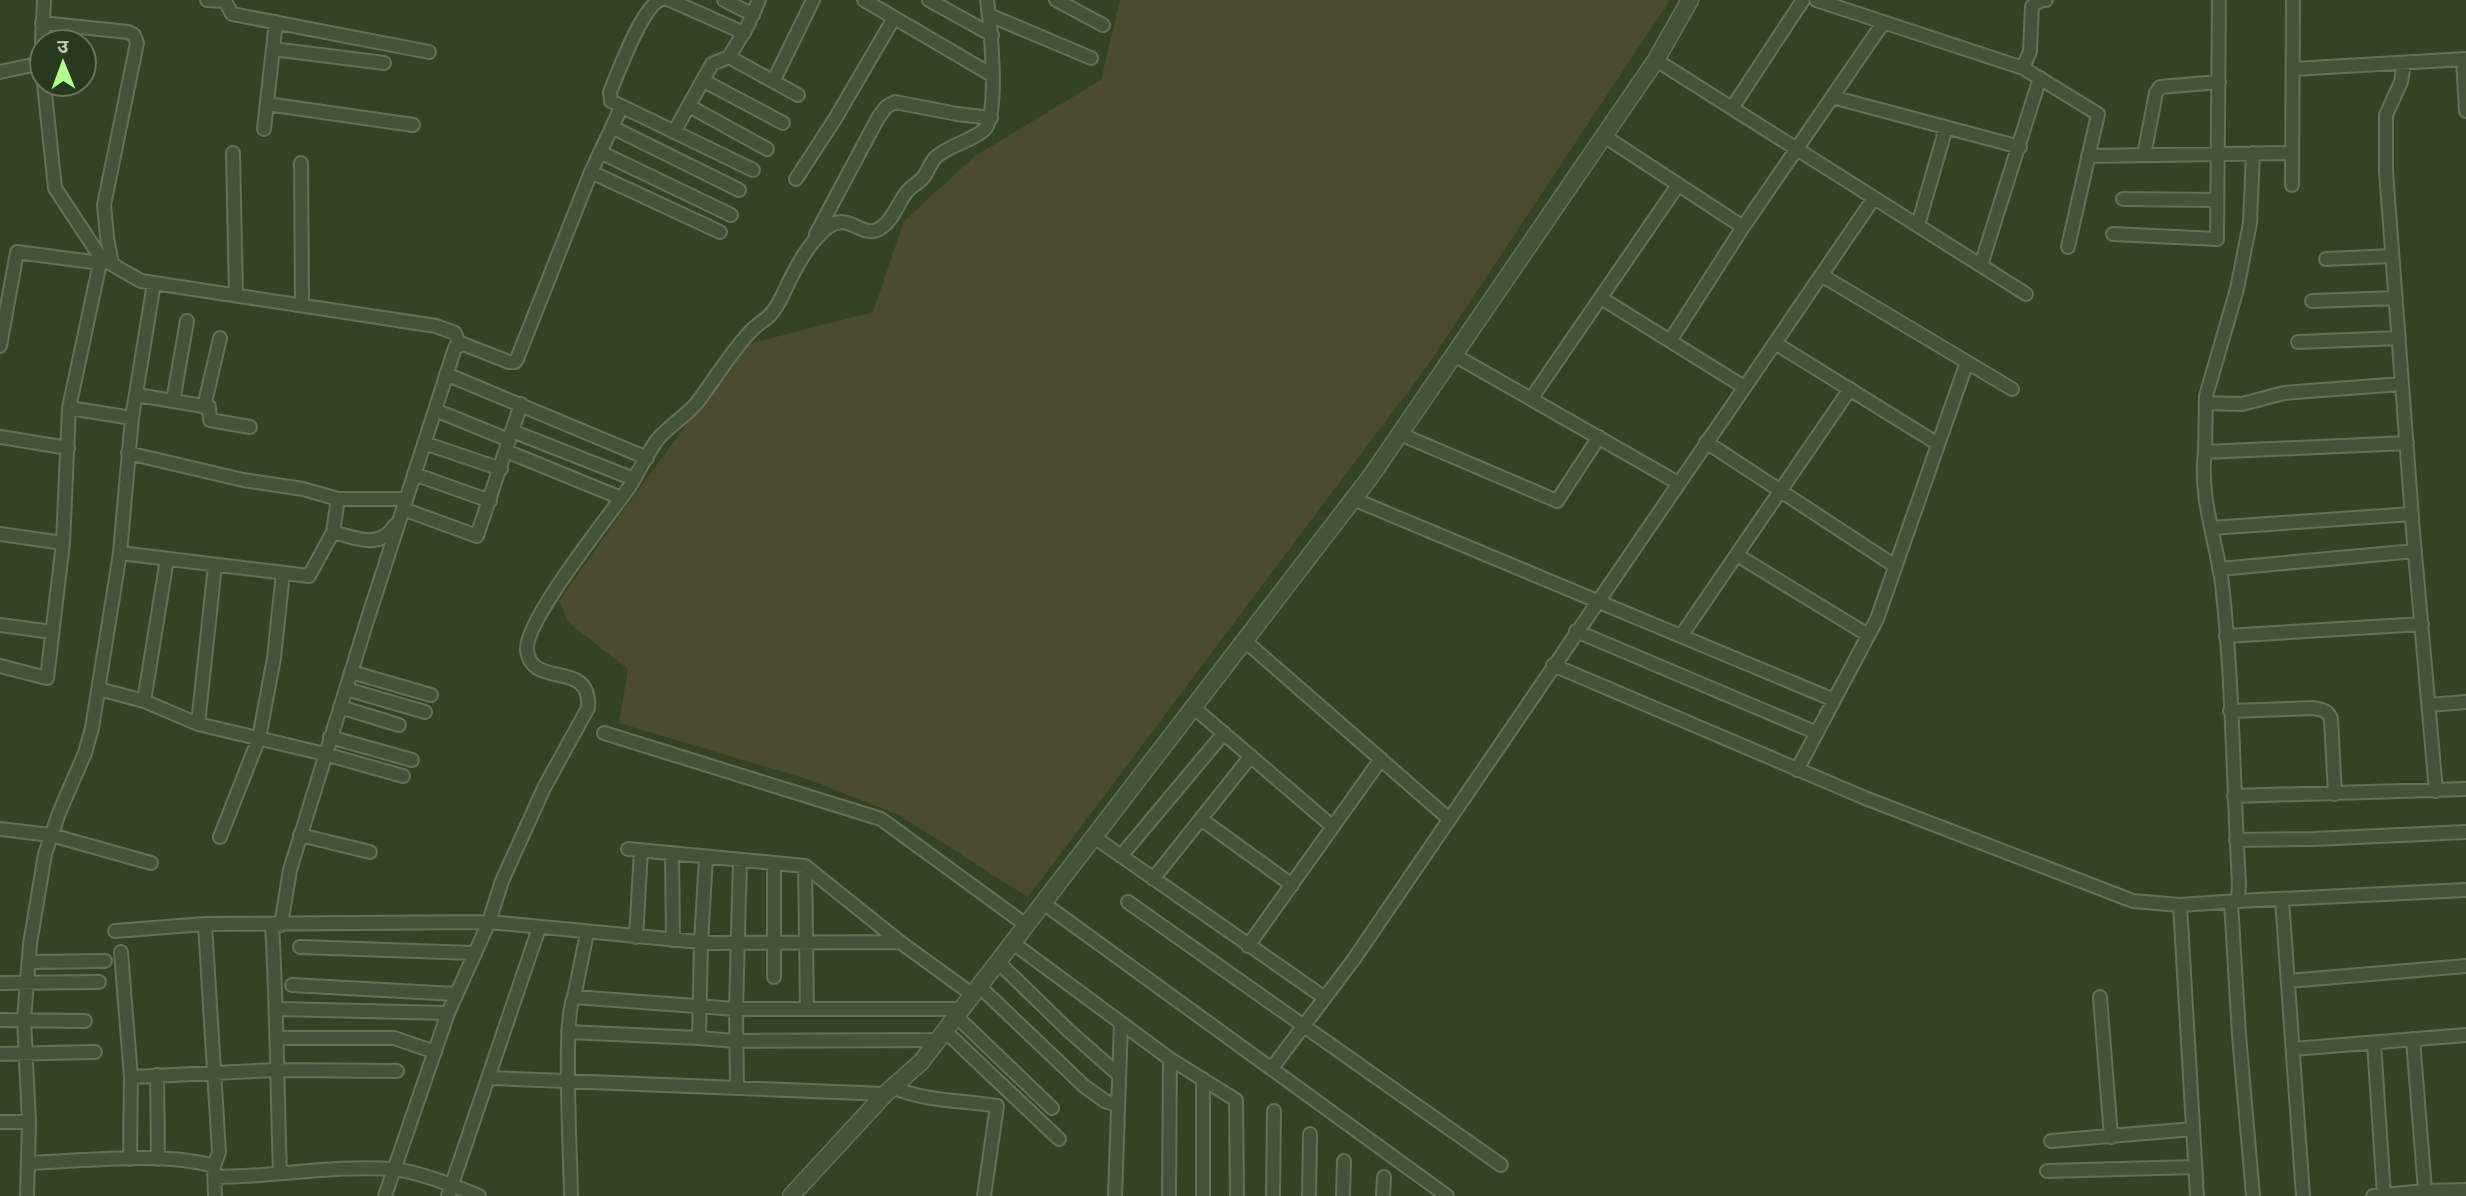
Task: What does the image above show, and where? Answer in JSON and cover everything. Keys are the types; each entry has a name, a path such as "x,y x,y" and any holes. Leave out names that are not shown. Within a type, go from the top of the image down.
{"street":[{"path":"42,28 44,0"},
{"path":"207,0 225,1 232,14 429,51"},
{"path":"660,0 650,8 624,58 610,92 611,101 752,170"},
{"path":"670,0 744,33"},
{"path":"723,0 753,15"},
{"path":"674,132 712,64 729,57 759,0"},
{"path":"774,80 813,0"},
{"path":"864,0 992,75"},
{"path":"929,0 992,36"},
{"path":"810,247 835,223 851,223 863,230 874,232 880,228 889,220 908,189 925,176 931,161 946,149 986,128 991,118 992,75 992,36 987,0"},
{"path":"1056,0 1104,25"},
{"path":"791,1196 889,1091 921,1062 1353,499 1656,60 1690,0"},
{"path":"1732,108 1803,0"},
{"path":"1816,0 2023,68 2098,114 2068,247"},
{"path":"2025,0 2031,30"},
{"path":"2023,68 2030,51 2032,6 2046,0"},
{"path":"2113,234 2217,239 2219,0"},
{"path":"2292,185 2293,0"},
{"path":"989,15 1091,58"},
{"path":"796,179 894,18"},
{"path":"264,130 276,22"},
{"path":"0,666 47,678 63,542 69,408 104,262 107,237 104,205 137,43 134,36 128,32 42,23"},
{"path":"1670,341 1743,227 1884,23"},
{"path":"273,50 384,63"},
{"path":"729,57 798,94"},
{"path":"2293,69 2464,59 2466,111"},
{"path":"1656,60 2026,294"},
{"path":"2404,63 2401,82 2386,115 2384,131 2412,514 2436,791"},
{"path":"0,72 28,66"},
{"path":"1980,265 2040,78"},
{"path":"704,81 783,123"},
{"path":"2144,155 2156,93 2160,87 2218,82"},
{"path":"1832,97 2020,147"},
{"path":"45,98 55,188 104,262"},
{"path":"385,1196 448,1013 489,922 502,881 527,824 588,708 589,695 583,684 575,678 540,670 531,663 527,650 530,633 580,552 621,498 658,439 694,406 742,341 779,304 796,268 886,107 895,102 991,118"},
{"path":"267,104 413,125"},
{"path":"0,346 17,252 104,262 141,281 436,326 454,333 459,344 515,362 591,172 620,110 619,105"},
{"path":"689,106 767,149"},
{"path":"612,127 739,190"},
{"path":"1918,225 1946,128"},
{"path":"1604,136 1743,227"},
{"path":"600,152 731,215"},
{"path":"233,153 236,295"},
{"path":"2253,153 2250,223 2237,289 2206,396 2204,488 2219,569 2226,636 2236,840 2234,902 2239,1035 2253,1196"},
{"path":"2088,156 2292,153"},
{"path":"301,163 302,305"},
{"path":"591,172 720,232"},
{"path":"1531,399 1678,185"},
{"path":"1272,1068 1325,998 1874,198"},
{"path":"2123,199 2217,200"},
{"path":"2326,259 2392,256"},
{"path":"1821,275 2012,389"},
{"path":"27,1196 29,1122 24,1020 29,962 45,853 85,753 99,689 120,553 132,418 154,283"},
{"path":"1601,298 1744,387"},
{"path":"2312,301 2396,298"},
{"path":"173,401 187,321"},
{"path":"204,407 220,338"},
{"path":"2298,342 2399,338"},
{"path":"1774,343 1938,444"},
{"path":"280,1172 276,1070 277,925 290,870 330,737 446,374 459,344"},
{"path":"1454,355 1678,483"},
{"path":"1797,769 1877,619 1967,362"},
{"path":"446,374 647,458"},
{"path":"2206,403 2242,404 2284,393 2402,384"},
{"path":"1681,636 1850,389"},
{"path":"137,395 209,407 210,420 250,427"},
{"path":"128,453 243,480 303,489 338,499 404,504 477,536 521,404"},
{"path":"69,408 132,418"},
{"path":"435,410 509,440 634,479"},
{"path":"1399,434 1557,500 1598,437"},
{"path":"0,437 68,448"},
{"path":"509,440 621,498"},
{"path":"1706,442 1895,566"},
{"path":"424,443 501,469"},
{"path":"2206,452 2407,443"},
{"path":"414,474 490,501"},
{"path":"120,553 309,576 333,532 338,499"},
{"path":"1353,499 1834,700"},
{"path":"333,532 377,541 388,535 404,504"},
{"path":"2211,528 2412,514"},
{"path":"0,534 63,542"},
{"path":"2219,569 2415,551"},
{"path":"1737,555 1868,635"},
{"path":"144,701 167,559"},
{"path":"198,724 215,565"},
{"path":"220,837 259,738 274,658 283,573"},
{"path":"2226,636 2423,624"},
{"path":"0,625 52,632"},
{"path":"1576,631 1816,733"},
{"path":"1245,640 1448,818"},
{"path":"1553,665 1865,798 2133,901 2180,905 2466,890"},
{"path":"351,672 431,695"},
{"path":"99,689 144,701 198,724 325,754 403,776"},
{"path":"346,689 425,712"},
{"path":"2428,705 2466,702"},
{"path":"340,707 399,725"},
{"path":"1194,707 1333,827"},
{"path":"2230,711 2314,708 2329,713 2332,719 2335,794"},
{"path":"604,733 881,819 1026,925"},
{"path":"1121,856 1224,733"},
{"path":"330,737 412,760"},
{"path":"1153,879 1251,756"},
{"path":"1248,946 1381,759"},
{"path":"2234,796 2466,789"},
{"path":"1201,818 1292,885"},
{"path":"0,830 51,835 151,863"},
{"path":"2236,840 2466,832"},
{"path":"300,835 370,852"},
{"path":"1094,837 1325,998"},
{"path":"636,937 635,849 805,866 900,942 976,990 1084,1086 1105,1101 1118,1105"},
{"path":"672,853 673,940"},
{"path":"699,1038 706,857"},
{"path":"737,1088 740,860"},
{"path":"774,863 774,977"},
{"path":"805,866 807,1009"},
{"path":"2282,899 2303,1196"},
{"path":"1128,902 1501,1165"},
{"path":"1043,903 1447,1196"},
{"path":"2180,905 2197,1196"},
{"path":"115,931 205,925 489,922 701,942 900,942"},
{"path":"205,925 219,1152 214,1171 215,1196"},
{"path":"450,1190 539,928"},
{"path":"571,1196 568,1032 570,1003 574,997 587,933"},
{"path":"1013,943 1170,1059 1237,1100 1237,1196"},
{"path":"300,947 474,953"},
{"path":"121,952 131,1077 130,1159"},
{"path":"29,962 105,961"},
{"path":"998,962 1119,1075"},
{"path":"2288,981 2466,966"},
{"path":"0,983 99,982"},
{"path":"292,985 456,994"},
{"path":"574,997 736,1009 960,1013 1052,1108"},
{"path":"2100,997 2110,1137"},
{"path":"278,1009 448,1013"},
{"path":"0,1020 85,1021"},
{"path":"1115,1196 1121,1023"},
{"path":"568,1032 736,1041 941,1035 1059,1139"},
{"path":"2293,1049 2466,1035"},
{"path":"277,1038 394,1038 435,1052"},
{"path":"2413,1039 2425,1191"},
{"path":"2374,1042 2384,1195"},
{"path":"0,1054 94,1052"},
{"path":"1169,1196 1170,1059"},
{"path":"131,1077 214,1071 397,1071"},
{"path":"157,1075 158,1159"},
{"path":"490,1078 889,1091 946,1102 974,1102 997,1106 984,1196"},
{"path":"1203,1079 1203,1196"},
{"path":"1273,1196 1274,1111"},
{"path":"0,1122 29,1122"},
{"path":"2051,1141 2193,1129"},
{"path":"1309,1196 1310,1133"},
{"path":"28,1163 158,1159 196,1160 214,1171 394,1169 450,1190 479,1196"},
{"path":"1343,1196 1344,1161"},
{"path":"2047,1171 2196,1167"},
{"path":"1383,1196 1384,1177"},
{"path":"2373,1196 2466,1190"}],"shaded area":[{"path":"1120,0 1670,0 1428,365 1028,897 899,815 807,779 619,723 628,669 569,623 559,601 745,345 873,312 904,221 975,156 1101,80"}]}
